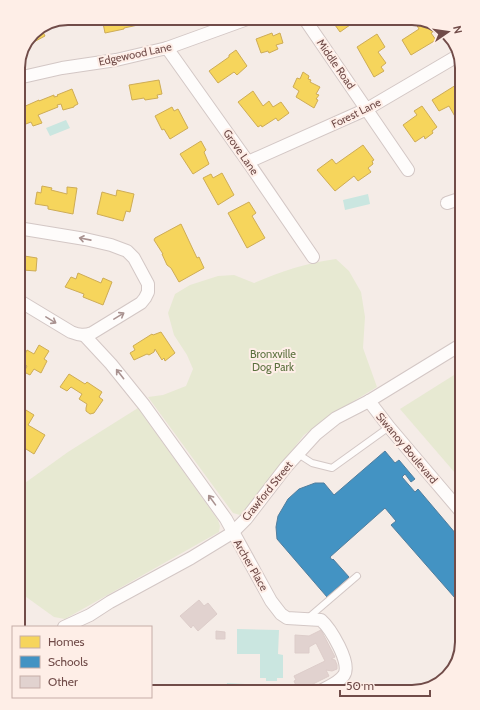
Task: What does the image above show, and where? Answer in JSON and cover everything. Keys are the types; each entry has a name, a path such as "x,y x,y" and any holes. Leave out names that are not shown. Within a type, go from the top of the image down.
{"street":[{"name":"Edgewood Lane","path":"25,76 62,68 116,60 168,48 231,25"},
{"name":"Middle Road","path":"309,25 408,170"},
{"name":"Grove Lane","path":"168,48 313,257"},
{"name":"Forest Lane","path":"248,162 367,109 454,58"},
{"path":"448,203 455,200"},
{"path":"25,229 86,239 111,245 127,251 134,258 148,284 148,292 141,303 85,336 71,332 25,304"},
{"name":"Archer Place","path":"85,336 111,364 144,405 226,519 232,533 281,614 287,618 321,620 327,626 344,659 346,670 344,675 330,685"},
{"name":"Crawford Street","path":"66,626 90,615 110,602 191,558 232,533 246,520 298,454 316,434 336,418 369,401 455,348"},
{"name":"Siwanoy Boulevard","path":"369,401 455,505"}],"lane":[{"path":"298,454 312,463 332,468 389,427"},
{"path":"307,619 357,576"}],"green space":[{"name":"Bronxville Dog Park","path":"336,259 349,271 361,292 365,317 363,348 377,387 334,413 304,435 240,515 233,513 148,397 163,395 186,386 193,369 187,355 174,335 168,313 175,294 190,285 218,276 234,275 254,283 294,268"},
{"path":"455,374 455,473 400,409"},
{"path":"138,408 218,520 220,526 219,532 65,619 54,617 25,596 25,483 68,452"}],"water":[{"path":"66,120 70,128 50,136 46,128"},
{"path":"368,194 370,204 345,210 343,200"},
{"path":"237,629 279,630 278,654 283,655 283,678 277,678 277,681 266,681 266,678 260,678 260,654 237,654"},
{"path":"227,683 246,685 227,685"}],"building: Homes":[{"path":"103,25 138,25 124,29 105,33"},
{"path":"335,25 350,25 340,32"},
{"path":"417,25 428,28 428,45 411,55 402,40 419,29"},
{"path":"43,33 45,36 34,42"},
{"path":"272,33 273,36 280,33 283,43 276,45 278,49 269,53 268,51 261,53 256,39"},
{"path":"377,34 385,47 378,52 386,63 381,67 384,71 374,77 357,47"},
{"path":"236,50 247,66 237,75 234,72 218,83 209,71 229,57 229,55"},
{"path":"303,72 309,76 308,79 311,80 310,82 320,87 316,94 319,95 316,99 318,100 314,108 296,97 299,91 293,87 297,78 300,79"},
{"path":"159,80 162,94 157,95 158,98 132,100 129,85"},
{"path":"455,86 455,116 449,106 439,111 432,100"},
{"path":"72,89 78,104 74,107 63,110 61,104 57,105 58,107 38,115 42,123 33,126 31,122 25,124 25,106 54,95 54,97 58,96 57,95"},
{"path":"253,91 263,106 269,101 273,107 281,102 289,113 278,121 276,118 262,127 261,125 258,127 238,102"},
{"path":"422,106 437,127 432,131 433,133 425,139 424,136 415,142 403,125 417,115 414,111"},
{"path":"172,107 174,111 178,109 188,128 170,139 164,129 162,130 155,116"},
{"path":"201,141 206,150 204,152 209,164 193,174 180,154"},
{"path":"363,145 374,160 372,161 373,164 368,168 371,172 358,181 354,176 335,191 317,170 332,159 336,164"},
{"path":"222,173 234,195 218,205 203,178 211,174 213,178"},
{"path":"42,186 67,194 67,187 77,188 73,214 48,209 48,206 35,204 37,192 41,193"},
{"path":"117,190 134,194 130,212 126,211 123,221 97,214 102,192 116,196"},
{"path":"249,202 256,213 252,216 265,238 247,248 228,213"},
{"path":"181,224 197,258 199,257 204,268 179,282 171,268 167,265 163,254 154,240 155,238"},
{"path":"25,256 37,258 36,271 25,270"},
{"path":"78,273 101,283 103,278 112,282 103,305 83,297 84,294 65,287 71,277 76,279"},
{"path":"161,332 175,353 165,361 164,358 162,360 155,349 154,352 149,355 147,354 134,360 130,353 135,350 133,346 152,334"},
{"path":"39,345 49,351 44,359 47,361 41,373 34,369 30,375 25,372 27,366 25,365 25,354 27,350 34,354"},
{"path":"69,374 85,384 87,382 102,392 99,397 103,400 94,413 90,414 86,411 87,404 79,399 82,394 71,387 67,391 60,387"},
{"path":"25,409 34,415 28,425 45,435 34,454 25,448"}],"building: Schools":[{"path":"385,451 395,463 399,460 415,479 411,482 405,474 402,477 415,492 418,489 455,533 455,598 391,525 396,521 385,508 330,557 349,577 327,597 277,539 276,527 278,516 288,499 299,489 315,483 324,483 334,495"}],"building: Other":[{"path":"199,600 204,606 208,603 217,614 198,631 193,625 191,628 180,616"},
{"path":"321,630 335,657 331,659 335,660 337,669 332,671 326,670 329,676 311,685 296,685 294,676 325,661 316,643 309,647 309,653 295,653 295,635 309,636"},
{"path":"216,631 225,632 225,639 216,639"}]}
